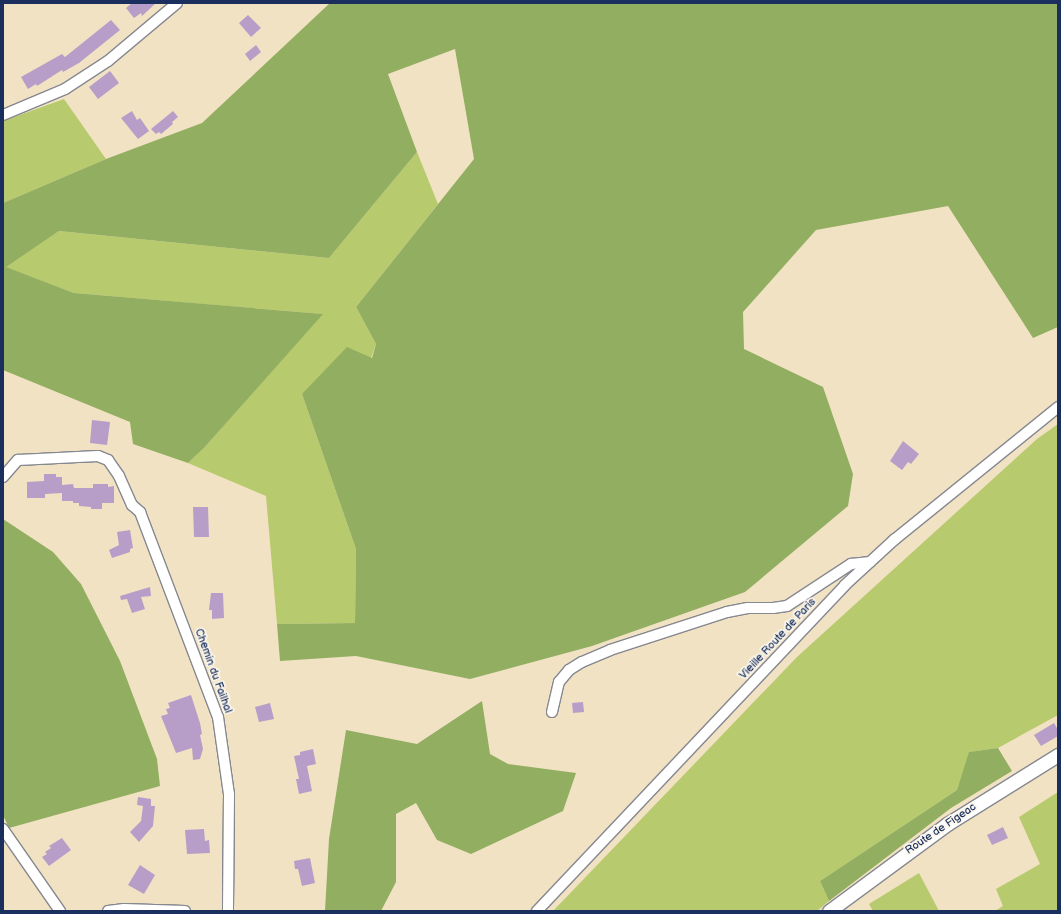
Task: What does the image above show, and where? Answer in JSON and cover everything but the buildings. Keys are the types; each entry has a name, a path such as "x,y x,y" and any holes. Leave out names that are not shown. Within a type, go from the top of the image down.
{"main road":[{"name":"Route de Figeac","path":"829,911 947,824 1058,755"}],"street":[{"path":"3,115 65,88 102,65 177,3"},
{"name":"Vieille Route de Paris","path":"538,911 845,586 894,540 1058,406"},
{"name":"Chemin du Failhal","path":"3,477 18,460 98,456 108,460 119,476 132,505 140,512 218,716 229,794 228,911"},
{"path":"552,712 559,682 569,670 582,662 617,648 727,612 748,608 773,608 787,606 851,564 870,562"},
{"path":"3,829 60,911"},
{"path":"108,911 124,909 185,911"}],"green space":[{"path":"330,3 1058,3 1058,327 1033,338 948,206 816,230 743,312 744,349 823,387 853,474 848,506 745,592 592,646 470,679 356,656 280,661 277,624 355,623 356,549 302,394 347,347 372,358 376,344 356,307 474,159 455,49 388,74 417,152 329,258 59,231 6,267 74,293 323,314 204,448 188,463 133,444 130,422 3,370 3,203 106,159 202,123"},
{"path":"64,99 106,159 3,203 3,121"},
{"path":"417,152 438,204 356,307 376,344 371,358 302,394 356,549 355,623 277,624 266,496 188,463 204,448 322,314 74,293 5,267 59,231 329,258"},
{"path":"1058,424 1058,715 998,748 970,752 957,790 820,881 829,901 817,911 553,911 797,657 1037,439"},
{"path":"3,519 53,552 81,584 120,661 157,759 160,786 9,828 3,815"},
{"path":"482,701 490,754 508,764 576,773 563,811 471,854 437,840 416,803 396,814 396,882 381,911 325,911 329,839 346,730 417,744"},
{"path":"998,748 1012,771 951,808 829,901 820,881 957,790 969,752"},
{"path":"1058,792 1058,911 995,911 1003,906 996,889 1040,864 1019,817"},
{"path":"919,873 939,911 873,911 869,904"}]}
